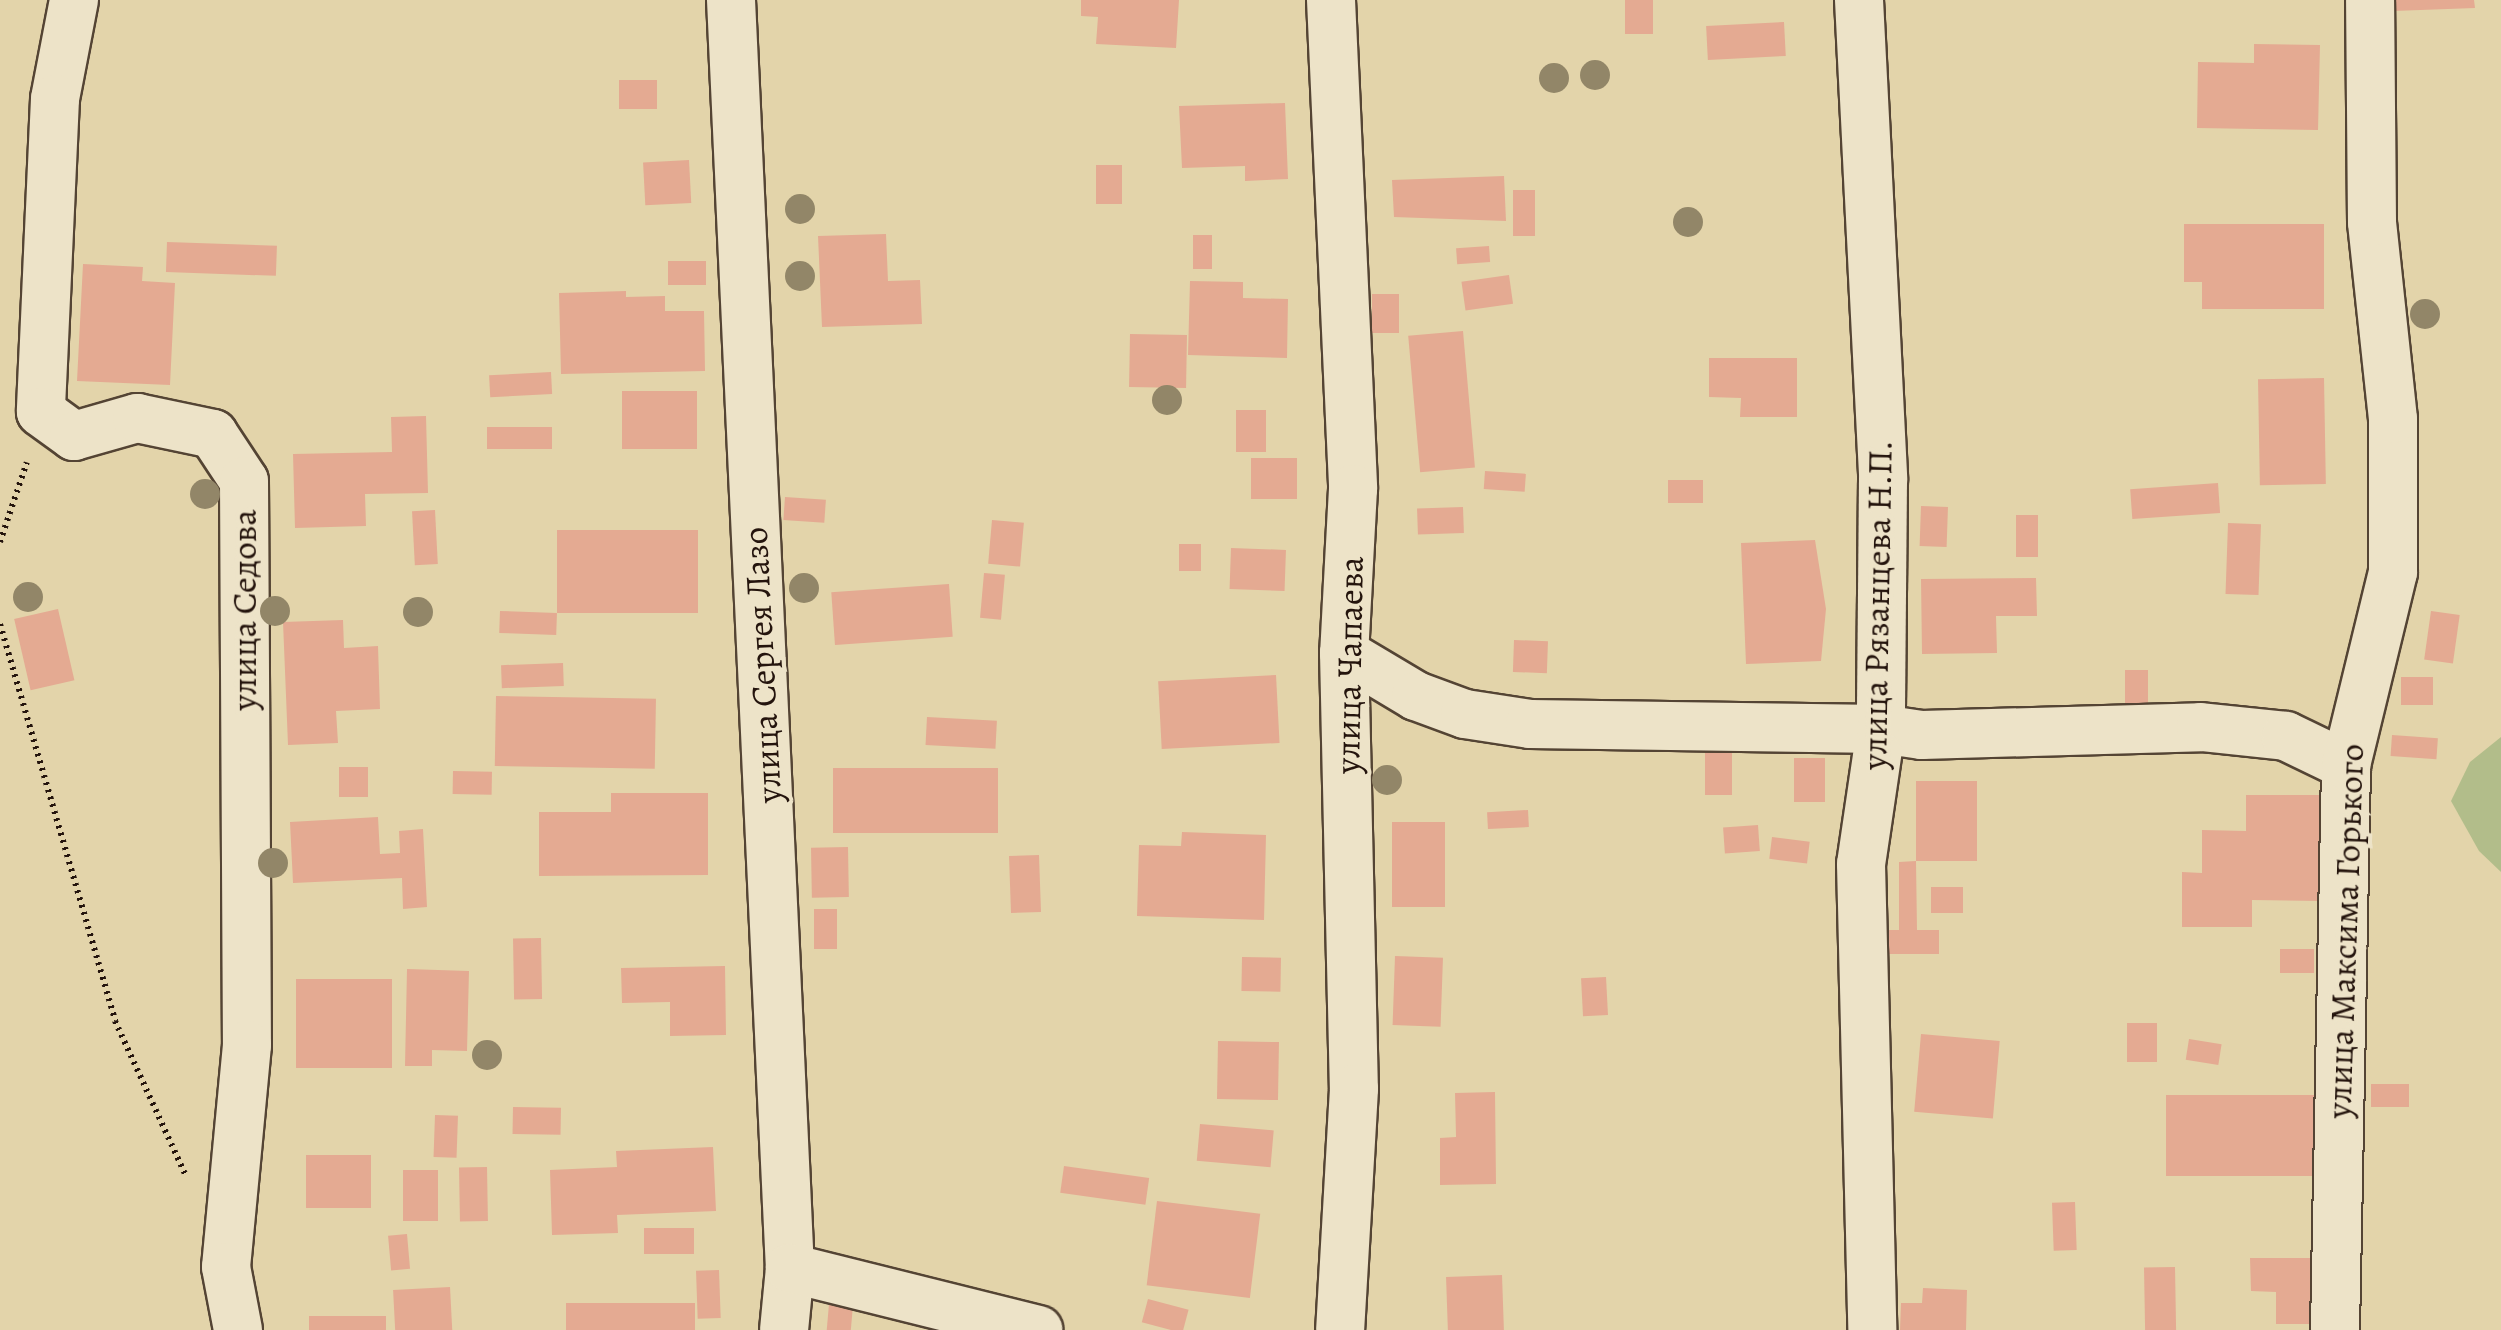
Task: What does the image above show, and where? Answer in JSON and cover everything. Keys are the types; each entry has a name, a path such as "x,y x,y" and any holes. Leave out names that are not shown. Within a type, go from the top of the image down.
{"street":[{"path":"74,0 55,99 42,412 74,436"},
{"name":"улица Сергея Лазо","path":"731,0 790,1268 784,1330"},
{"name":"улица Чапаева","path":"1331,0 1353,490 1344,653 1354,1088 1340,1330"},
{"name":"улица Рязанцева Н.П.","path":"1859,0 1884,480 1881,729 1861,864 1872,1330"},
{"name":"улица Максима Горького","path":"2335,1330 2346,764 2356,702 2374,664 2393,572 2393,419 2372,222 2370,0"},
{"name":"улица Седова","path":"74,436 137,418 213,434 244,480 247,1045 226,1267 238,1330"},
{"path":"1344,653 1416,696 1465,714 1514,722 1881,729 1922,735 2202,727 2286,736 2346,764"},
{"path":"790,1268 1038,1330"}],"path":[{"path":"0,542 29,455 74,436"},
{"path":"0,624 115,1020 189,1183"}],"green space":[{"path":"2501,737 2501,872 2479,851 2451,801 2470,762"}],"building":[{"path":"1081,0 1179,0 1176,48 1096,44 1098,17 1081,16"},
{"path":"1625,0 1653,0 1653,34 1625,34"},
{"path":"2392,0 2474,0 2475,8 2393,11"},
{"path":"1784,22 1786,56 1708,60 1706,26"},
{"path":"2254,44 2320,45 2318,130 2197,128 2198,62 2254,63"},
{"path":"619,80 657,80 657,109 619,109"},
{"path":"1285,103 1288,179 1245,181 1245,166 1182,168 1179,106"},
{"path":"689,160 691,203 645,205 643,162"},
{"path":"1096,165 1122,165 1122,204 1096,204"},
{"path":"1504,176 1506,221 1394,217 1392,180"},
{"path":"1513,190 1535,190 1535,236 1513,236"},
{"path":"2184,224 2324,224 2324,309 2202,309 2202,282 2184,282"},
{"path":"886,234 888,281 920,280 922,324 822,327 818,236"},
{"path":"1193,235 1212,235 1212,269 1193,269"},
{"path":"167,242 277,246 276,276 166,272"},
{"path":"1489,246 1490,262 1457,264 1456,248"},
{"path":"668,261 706,261 706,285 668,285"},
{"path":"83,264 143,267 142,281 175,283 170,385 77,381"},
{"path":"1509,275 1513,304 1466,310 1461,282"},
{"path":"1190,281 1243,282 1243,298 1288,299 1287,358 1188,355"},
{"path":"626,291 626,297 665,296 665,311 704,311 705,371 561,374 559,293"},
{"path":"1372,294 1399,294 1399,333 1372,333"},
{"path":"1463,331 1475,467 1420,472 1408,336"},
{"path":"1130,334 1187,335 1186,388 1129,387"},
{"path":"1709,358 1797,358 1797,417 1740,417 1741,398 1709,397"},
{"path":"551,372 552,394 490,397 489,375"},
{"path":"2324,378 2326,484 2260,485 2258,379"},
{"path":"622,391 697,391 697,449 622,449"},
{"path":"1236,410 1266,410 1266,452 1236,452"},
{"path":"426,416 428,493 365,494 366,526 295,528 293,454 392,452 391,417"},
{"path":"487,427 552,427 552,449 487,449"},
{"path":"1251,458 1297,458 1297,499 1251,499"},
{"path":"1485,471 1526,474 1525,492 1484,489"},
{"path":"1668,480 1703,480 1703,503 1668,503"},
{"path":"2218,483 2220,513 2132,519 2130,489"},
{"path":"785,497 826,500 824,523 783,520"},
{"path":"1921,506 1948,507 1947,547 1920,546"},
{"path":"1463,507 1464,533 1418,535 1417,509"},
{"path":"435,510 438,564 415,565 412,511"},
{"path":"2016,515 2038,515 2038,557 2016,557"},
{"path":"992,520 1024,523 1020,567 988,564"},
{"path":"2228,523 2261,524 2259,595 2226,594"},
{"path":"557,530 698,530 698,613 557,613"},
{"path":"1815,540 1826,609 1821,661 1746,664 1741,543"},
{"path":"1179,544 1201,544 1201,571 1179,571"},
{"path":"1231,548 1286,550 1285,591 1230,589"},
{"path":"984,573 1005,575 1001,620 980,618"},
{"path":"2036,578 2037,616 1996,616 1997,653 1922,654 1921,579"},
{"path":"949,584 953,637 835,645 831,592"},
{"path":"58,609 74,680 31,690 14,619"},
{"path":"500,611 557,613 556,635 499,633"},
{"path":"2431,611 2460,615 2453,664 2424,660"},
{"path":"343,620 344,648 378,646 380,709 336,711 338,743 288,745 283,622"},
{"path":"1514,640 1548,641 1547,673 1513,672"},
{"path":"563,663 564,686 502,688 501,665"},
{"path":"2125,670 2148,670 2148,706 2125,706"},
{"path":"1276,675 1280,743 1162,749 1158,681"},
{"path":"2401,677 2433,677 2433,705 2401,705"},
{"path":"496,696 656,699 655,769 495,766"},
{"path":"927,717 997,721 995,749 926,745"},
{"path":"2392,735 2438,738 2436,759 2391,756"},
{"path":"1705,751 1732,751 1732,795 1705,795"},
{"path":"1794,758 1825,758 1825,802 1794,802"},
{"path":"339,767 368,767 368,797 339,797"},
{"path":"833,768 998,768 998,833 833,833"},
{"path":"453,771 492,772 492,795 453,794"},
{"path":"1916,781 1977,781 1977,861 1916,861"},
{"path":"611,793 708,793 708,875 539,876 539,812 611,812"},
{"path":"2246,795 2322,795 2321,901 2252,900 2252,927 2182,927 2182,872 2202,873 2202,830 2246,831"},
{"path":"1528,810 1529,827 1488,829 1487,812"},
{"path":"378,817 380,854 400,853 399,831 423,829 427,907 403,909 402,878 293,883 290,822"},
{"path":"1392,822 1445,822 1445,907 1392,907"},
{"path":"1758,825 1760,851 1725,853 1723,827"},
{"path":"1182,832 1266,835 1264,920 1137,916 1139,845 1181,846"},
{"path":"1772,837 1810,842 1807,863 1769,859"},
{"path":"848,847 849,897 812,898 811,848"},
{"path":"1039,855 1041,912 1011,913 1009,856"},
{"path":"1916,861 1917,930 1939,930 1939,954 1887,954 1887,930 1899,930 1899,862"},
{"path":"1931,887 1963,887 1963,913 1931,913"},
{"path":"814,909 837,909 837,949 814,949"},
{"path":"513,938 541,938 542,999 514,999"},
{"path":"2280,949 2314,949 2314,973 2280,973"},
{"path":"1395,956 1443,958 1441,1027 1393,1025"},
{"path":"1242,957 1281,958 1280,992 1241,991"},
{"path":"725,966 726,1035 670,1036 670,1002 622,1003 621,968"},
{"path":"407,969 469,971 467,1051 432,1050 432,1066 405,1066"},
{"path":"1606,977 1608,1015 1583,1016 1581,978"},
{"path":"296,979 392,979 392,1068 296,1068"},
{"path":"2127,1023 2157,1023 2157,1062 2127,1062"},
{"path":"1921,1034 2000,1041 1993,1119 1914,1112"},
{"path":"2189,1039 2222,1044 2218,1065 2186,1060"},
{"path":"1218,1041 1279,1042 1278,1100 1217,1099"},
{"path":"2371,1084 2409,1084 2409,1107 2371,1107"},
{"path":"1495,1092 1496,1184 1440,1185 1440,1138 1456,1137 1455,1093"},
{"path":"2166,1095 2323,1095 2323,1176 2166,1176"},
{"path":"513,1107 561,1108 561,1135 513,1134"},
{"path":"435,1115 458,1116 457,1158 434,1157"},
{"path":"1200,1124 1274,1130 1270,1167 1197,1161"},
{"path":"713,1147 716,1211 617,1215 618,1233 552,1235 550,1170 617,1167 616,1151"},
{"path":"306,1155 371,1155 371,1208 306,1208"},
{"path":"1064,1166 1149,1178 1145,1205 1060,1193"},
{"path":"459,1167 487,1167 488,1221 460,1221"},
{"path":"403,1170 438,1170 438,1221 403,1221"},
{"path":"1157,1201 1260,1214 1250,1298 1147,1285"},
{"path":"2075,1202 2077,1250 2054,1251 2052,1203"},
{"path":"644,1228 694,1228 694,1254 644,1254"},
{"path":"407,1234 410,1269 391,1271 388,1236"},
{"path":"2250,1258 2321,1258 2321,1324 2276,1324 2276,1292 2251,1291"},
{"path":"2175,1267 2176,1330 2145,1330 2144,1268"},
{"path":"719,1270 721,1318 698,1319 696,1271"},
{"path":"1502,1275 1504,1330 1448,1330 1446,1277"},
{"path":"450,1287 452,1330 395,1330 393,1290"},
{"path":"1923,1288 1967,1290 1966,1330 1900,1330 1901,1303 1922,1303"},
{"path":"1148,1299 1189,1310 1183,1330 1142,1322"},
{"path":"566,1303 695,1303 695,1330 566,1330"},
{"path":"829,1304 853,1306 851,1330 827,1330"},
{"path":"309,1316 386,1316 386,1330 309,1330"}]}
